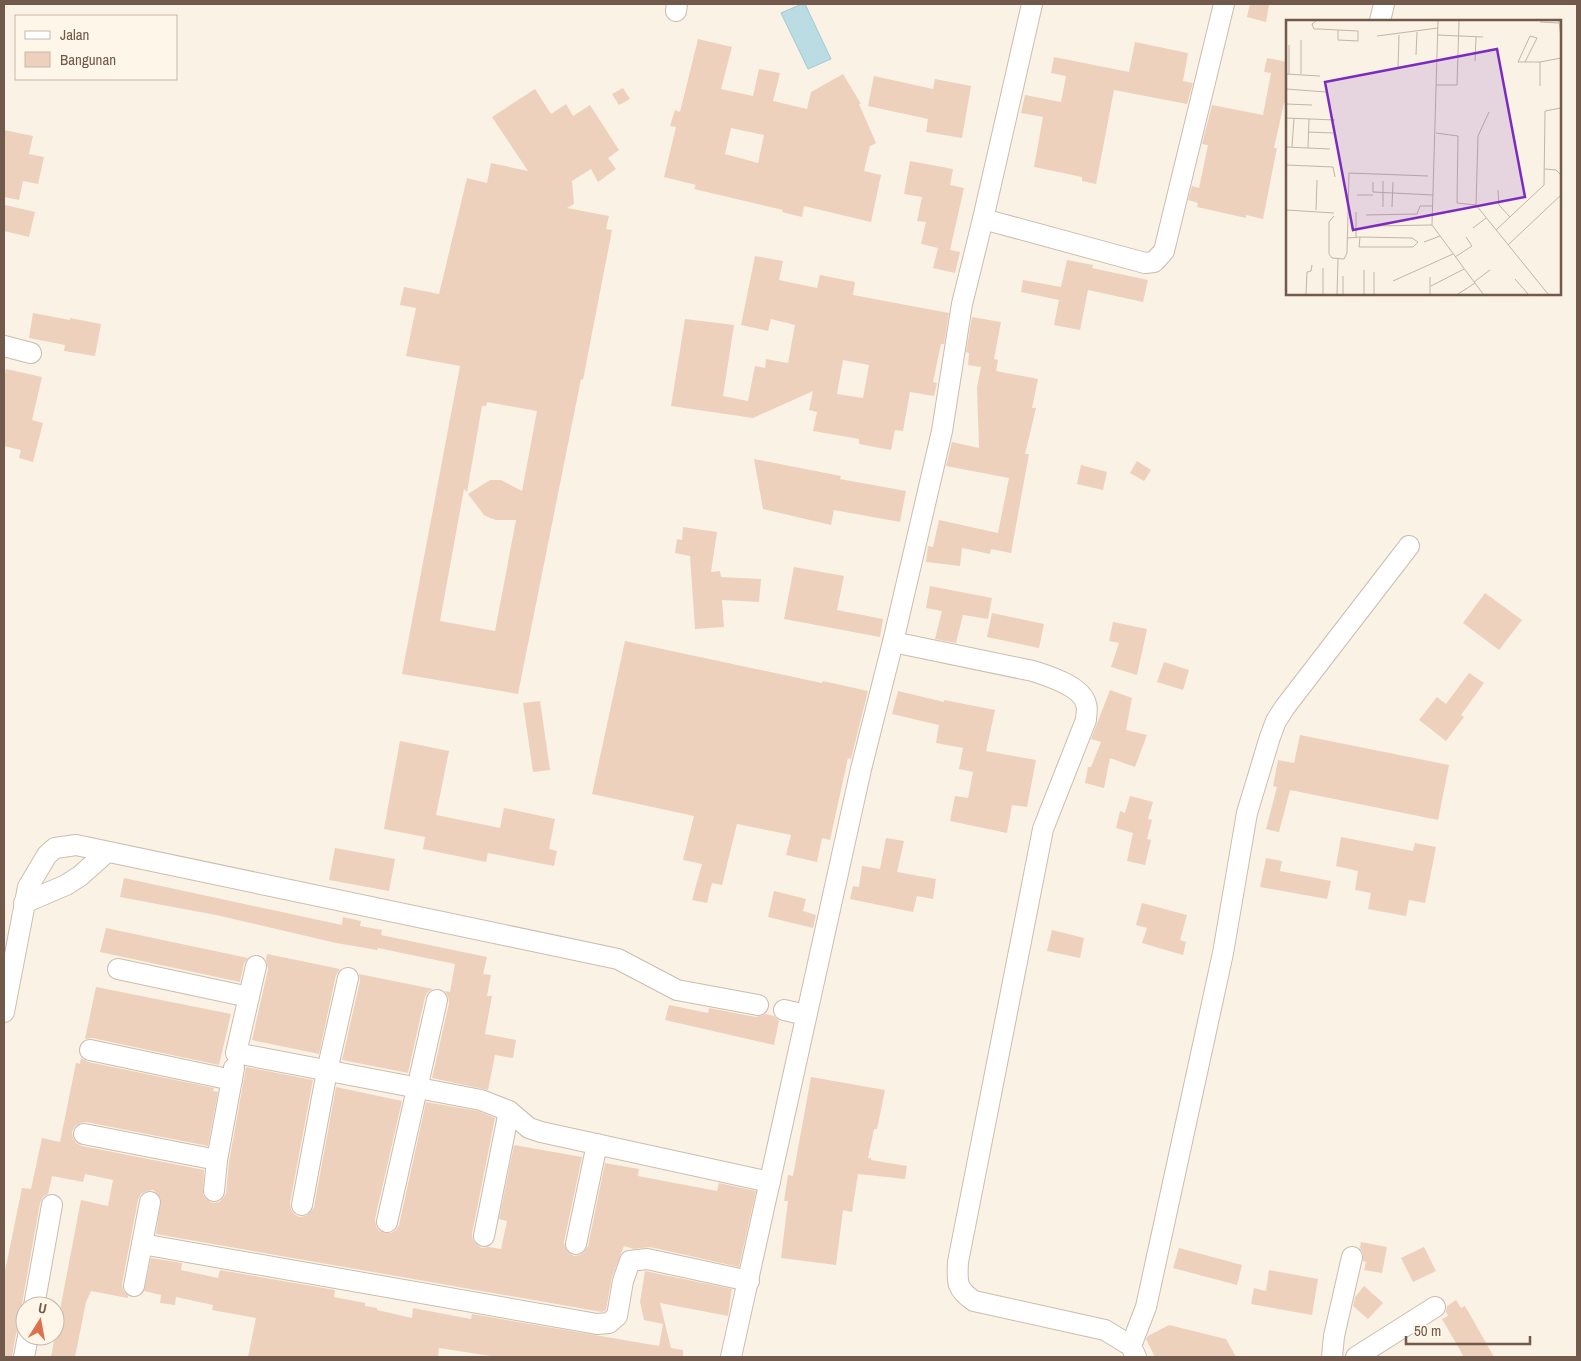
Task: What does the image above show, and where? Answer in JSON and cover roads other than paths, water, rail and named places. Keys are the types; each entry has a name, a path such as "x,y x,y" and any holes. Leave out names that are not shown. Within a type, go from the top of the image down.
{"street":[{"path":"731,1357 861,769 893,642 942,431 962,304 1032,4"},
{"path":"983,219 1145,263 1154,262 1164,251 1224,4"},
{"path":"1380,20 1384,4"},
{"path":"4,346 31,353"},
{"path":"893,642 1033,671 1055,678 1079,692 1086,703 1086,720 1043,829 958,1262 957,1280 963,1294 974,1301 1105,1330 1134,1352 1146,1307 1222,954 1247,813 1270,737 1276,721 1285,707 1409,546"},
{"path":"4,1012 28,887 48,855 56,848 76,845 618,960 677,990 758,1005"},
{"path":"24,904 66,885 80,876 107,852"},
{"path":"214,1191 217,1160 236,1054 256,966"},
{"path":"118,969 249,997"},
{"path":"302,1206 327,1071 348,978"},
{"path":"387,1222 437,1000"},
{"path":"784,1010 806,1015"},
{"path":"90,1050 232,1080"},
{"path":"236,1054 480,1100 509,1112 529,1128 770,1182"},
{"path":"484,1236 509,1112"},
{"path":"84,1134 217,1160"},
{"path":"576,1244 597,1144"},
{"path":"134,1286 150,1202"},
{"path":"36,1296 52,1205"},
{"path":"142,1244 597,1324 609,1323 617,1316 623,1282 630,1261 647,1259 749,1281"},
{"path":"1332,1357 1334,1336 1352,1257"},
{"path":"1356,1357 1434,1307"}],"water":[{"path":"805,4 831,59 808,69 781,13"}]}
